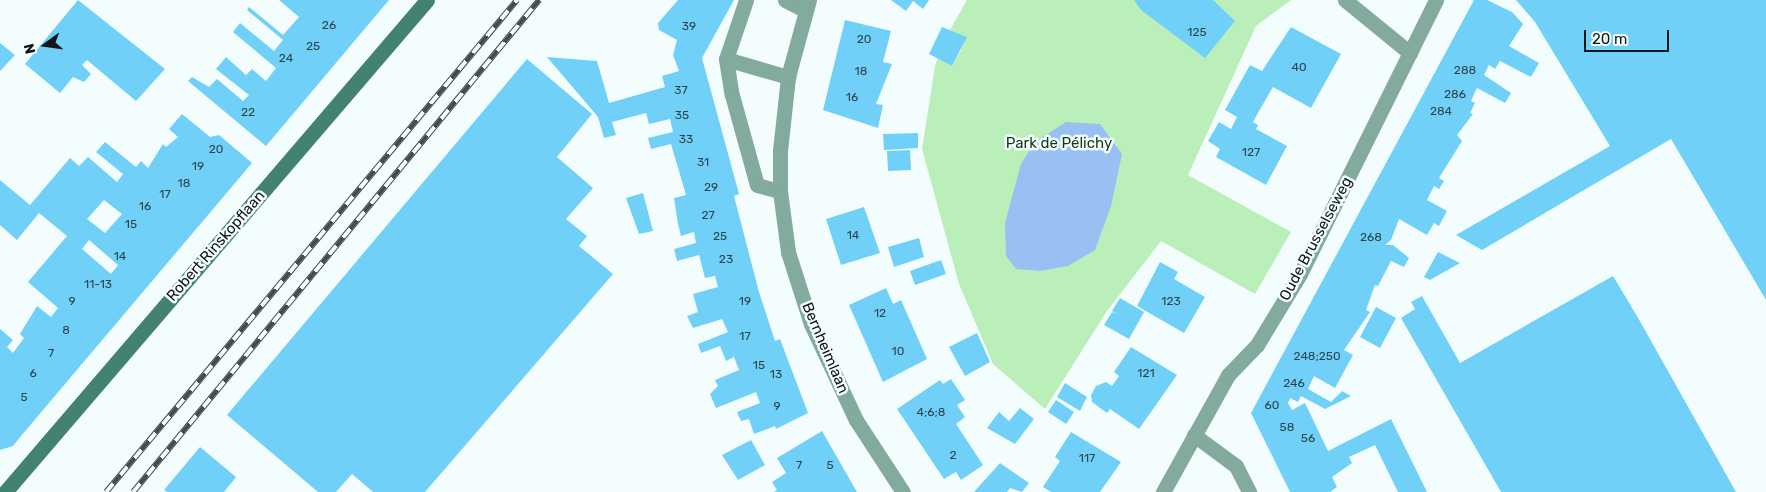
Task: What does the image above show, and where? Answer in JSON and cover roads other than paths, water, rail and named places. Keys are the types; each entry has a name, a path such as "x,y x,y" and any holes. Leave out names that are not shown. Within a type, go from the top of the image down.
{"street":[{"name":"Robert Rinskopflaan","path":"5,492 427,0"},
{"path":"746,0 726,59 757,185 780,191"},
{"name":"Bernheimlaan","path":"785,0 807,5 788,77 780,191 788,252 811,324 856,420 903,492"},
{"path":"1345,0 1410,53"},
{"name":"Oude Brusselseweg","path":"1163,492 1228,375 1256,344 1300,274 1436,0"},
{"path":"726,59 788,77"},
{"path":"1194,435 1236,466 1249,492"}],"water":[{"path":"1066,122 1100,124 1122,154 1111,206 1095,250 1068,266 1040,271 1016,269 1006,256 1005,223 1021,164 1035,142"}],"railway":[{"path":"106,492 517,0"},
{"path":"133,492 539,0"}],"park label":[{"name":"Park de Pélichy","path":"1059,144"}]}
